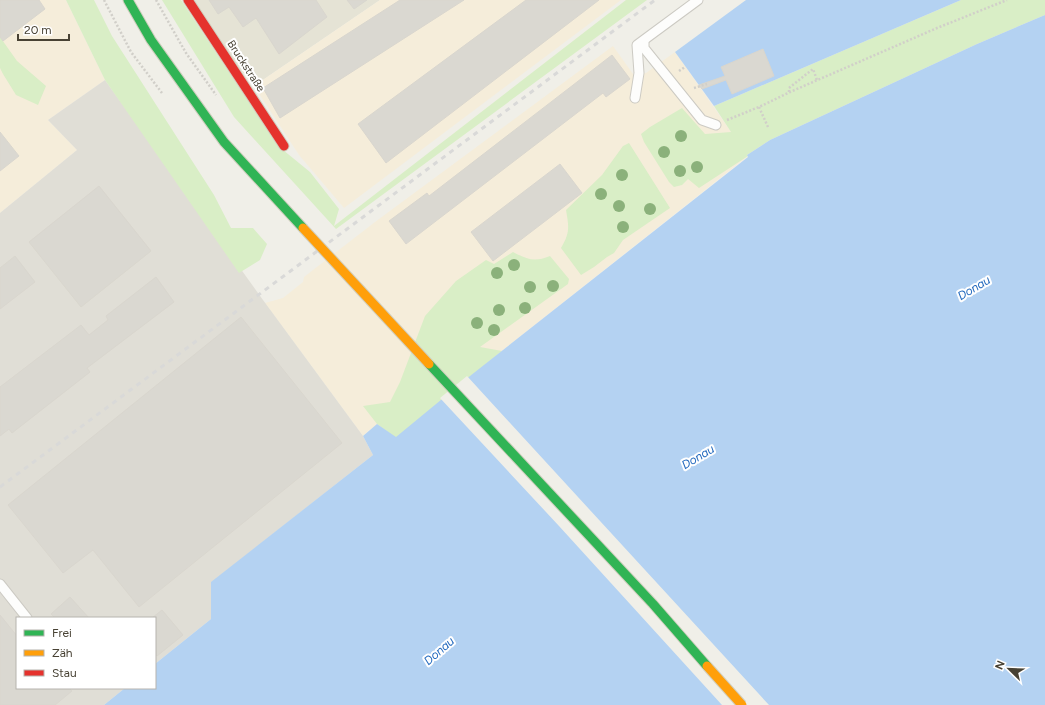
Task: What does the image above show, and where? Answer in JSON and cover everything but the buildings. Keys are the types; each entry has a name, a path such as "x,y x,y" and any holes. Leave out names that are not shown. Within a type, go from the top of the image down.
{"main road":[{"path":"128,0 151,40 224,142 653,604 742,705"},
{"name":"Bruckstraße","path":"188,0 284,146"}],"lane":[{"path":"635,98 639,74 637,45 697,0"},
{"path":"644,41 644,48 702,120 716,125"},
{"path":"0,584 27,617"}],"path":[{"path":"156,0 186,53 216,96"},
{"path":"716,125 937,28 1007,0"},
{"path":"789,93 789,88 813,69 818,80"},
{"path":"698,87 707,84"},
{"path":"759,107 768,127"}],"shaded area":[{"path":"0,0 66,0 105,80 48,120 77,150 0,213"},
{"path":"183,0 380,0 254,86"},
{"path":"380,0 621,0 344,208 299,155 254,86"},
{"path":"613,46 633,74 646,73 675,52 748,156 470,376 396,438 369,430 363,436 265,303 283,298 303,282 304,277 375,222"},
{"path":"105,80 363,436 373,455 212,582 211,619 156,663 156,617 16,617 16,689 124,689 104,705 0,705 0,213 77,150 48,120"}],"green space":[{"path":"66,0 94,0 112,36 214,195 231,228 253,228 267,244 260,260 239,273 105,80"},
{"path":"162,0 181,0 277,145 310,172 339,209 334,226 626,0 647,0 336,229 234,117"},
{"path":"961,0 1045,0 1045,15 977,44 770,140 699,188 688,179 682,185 674,187 669,182 644,142 641,134 682,108 705,134 731,132 714,106"},
{"path":"0,37 17,61 46,86 38,105 16,95 3,74 0,68"},
{"path":"629,143 670,208 623,240 614,253 581,275 561,248 568,230 566,210 602,175 623,146"},
{"path":"513,252 523,257 532,259 540,259 550,256 569,279 568,284 480,347 502,351 396,438 377,424 363,406 390,402 400,382 425,316 456,281 486,260 494,264"}],"water":[{"path":"746,0 961,0 714,106 675,52"},
{"name":"Donau","path":"1045,15 1045,705 104,705 124,689 156,689 156,663 211,619 211,582 373,455 363,436 377,424 396,437 470,376 748,157 747,155 770,140 977,44"}],"pier":[{"path":"467,376 769,705 722,705 440,398"}],"railway":[{"path":"0,487 655,0"}],"traffic: fast":[{"path":"128,0 151,40 224,142 303,228"},
{"path":"429,364 653,604 707,666"}],"traffic: jam":[{"path":"188,0 284,146"}],"traffic: slow":[{"path":"303,228 429,364"},
{"path":"707,666 742,705"}]}
